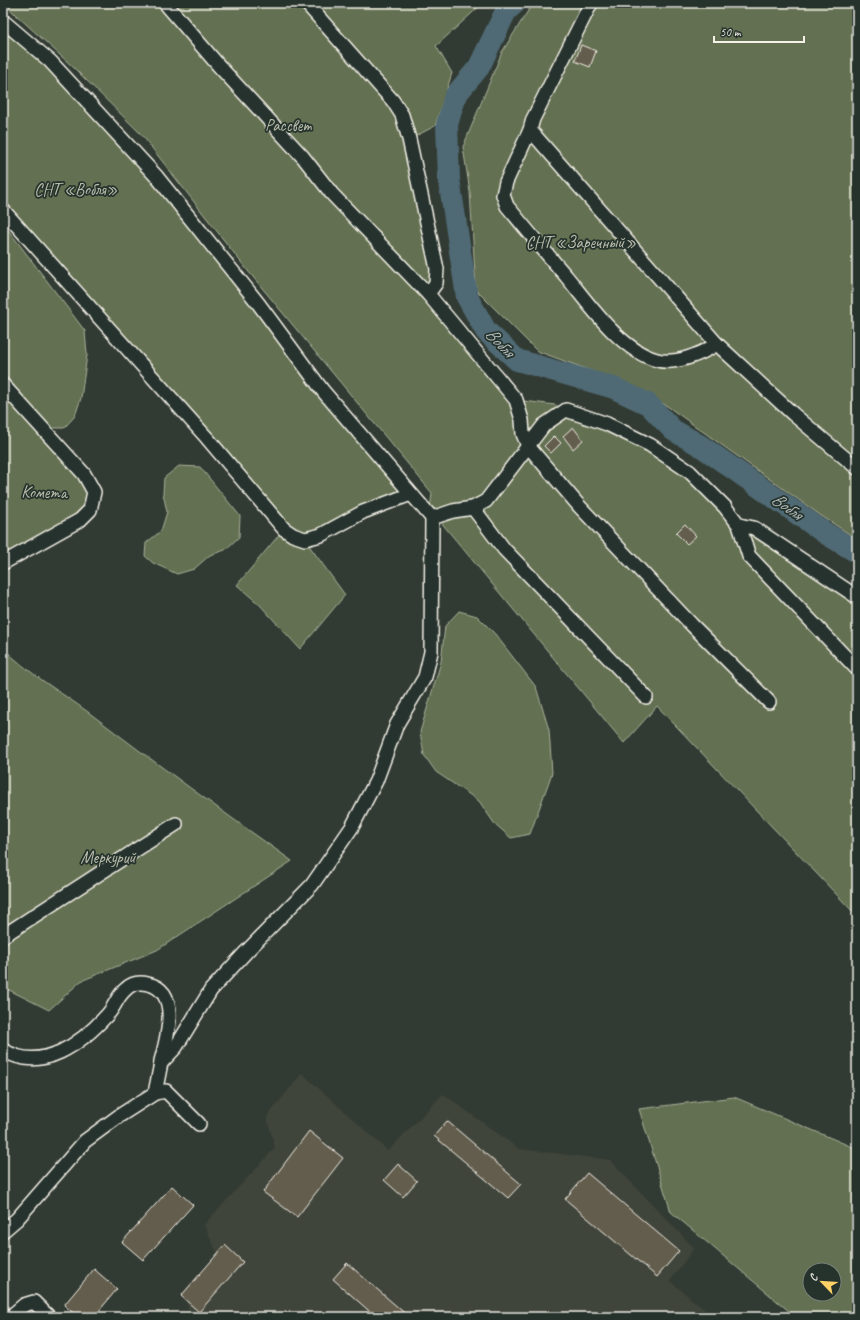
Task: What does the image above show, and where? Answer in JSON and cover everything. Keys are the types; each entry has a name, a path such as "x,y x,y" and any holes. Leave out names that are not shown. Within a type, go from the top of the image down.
{"street":[{"path":"166,3 218,66 303,157 332,194 428,294 516,400 522,420 523,434 528,446 580,507 692,625 769,702"},
{"path":"306,3 393,100 402,115 410,139 436,269 436,283 428,294"},
{"path":"591,3 533,119 530,130 506,182 503,195 507,206 605,322 630,347 645,356 658,361 679,360 705,351 717,344"},
{"path":"3,21 50,61 157,177 258,303 323,391 432,518 431,652 425,677 397,724 376,781 352,827 312,885 211,990 176,1047 161,1063"},
{"path":"530,130 717,344 793,414 857,468"},
{"path":"3,210 207,438 284,529 293,535 305,539 321,536 364,512 411,494"},
{"path":"3,385 84,474 94,492 90,510 80,520 3,563"},
{"path":"432,518 453,511 473,508 486,501 544,425 566,410 607,424 650,445 690,472 725,507 740,525 749,556 857,669"},
{"path":"473,508 504,550 646,697"},
{"path":"740,525 754,528 857,598"},
{"path":"3,936 176,824"},
{"path":"3,1050 14,1057 30,1058 61,1052 79,1043 109,1013 126,989 139,982 154,985 166,996 170,1006 166,1043 156,1094"},
{"path":"3,1231 17,1218 85,1141 119,1116 156,1094 166,1090 199,1124"},
{"path":"10,1317 24,1305 34,1302 49,1317"}],"shaded area":[{"path":"302,1073 388,1151 443,1094 519,1149 610,1160 694,1248 670,1281 713,1317 191,1317 183,1292 218,1254 204,1225 275,1148 267,1117"}],"green space":[{"name":"Рассвет","path":"3,3 483,3 436,46 452,73 435,126 410,139 437,269 428,294 516,400 555,405 650,445 725,507 857,597 857,916 657,706 624,743 430,509 432,493 248,271 141,134 72,66"},
{"name":"СНТ «Заречный»","path":"533,3 857,3 857,539 820,515 667,406 622,382 537,351 476,290 470,192 463,147 502,52"},
{"name":"СНТ «Вобля»","path":"3,21 76,88 411,494 305,540 345,595 300,649 260,605 237,585 284,529 3,210"},
{"path":"3,223 85,331 87,355 81,398 75,416 64,428 51,428 3,373"},
{"name":"Комета","path":"3,385 94,492 90,510 3,563"},
{"path":"179,466 200,467 240,516 239,537 225,550 210,555 194,569 177,574 153,563 145,556 146,543 161,531 167,512 163,493 164,478"},
{"path":"459,611 477,616 495,634 536,687 549,730 552,773 530,834 511,838 494,823 479,801 436,772 424,755 420,732 441,662 445,626"},
{"name":"Меркурий","path":"3,648 33,674 88,712 292,861 157,950 81,981 49,1010 3,987"},
{"path":"734,1097 857,1149 857,1317 796,1317 671,1212 639,1109"}],"building":[{"path":"581,45 596,51 590,67 575,61"},
{"path":"573,427 583,440 573,449 563,436"},
{"path":"554,436 561,443 551,453 544,446"},
{"path":"685,524 696,536 687,544 676,533"},
{"path":"447,1121 521,1184 508,1198 434,1136"},
{"path":"309,1131 343,1158 297,1217 263,1192"},
{"path":"398,1164 417,1181 403,1197 384,1180"},
{"path":"587,1173 679,1251 657,1277 565,1199"},
{"path":"172,1186 193,1205 143,1260 122,1242"},
{"path":"225,1245 243,1262 199,1312 181,1296"},
{"path":"347,1263 409,1317 376,1317 333,1279"},
{"path":"94,1269 117,1289 94,1317 78,1317 64,1305"}],"waterway":[{"name":"Вобля","path":"515,3 506,11 479,67 455,96 447,125 449,179 467,297 486,331 517,360 614,388 648,404 673,430 701,446 825,533 857,552"}]}
